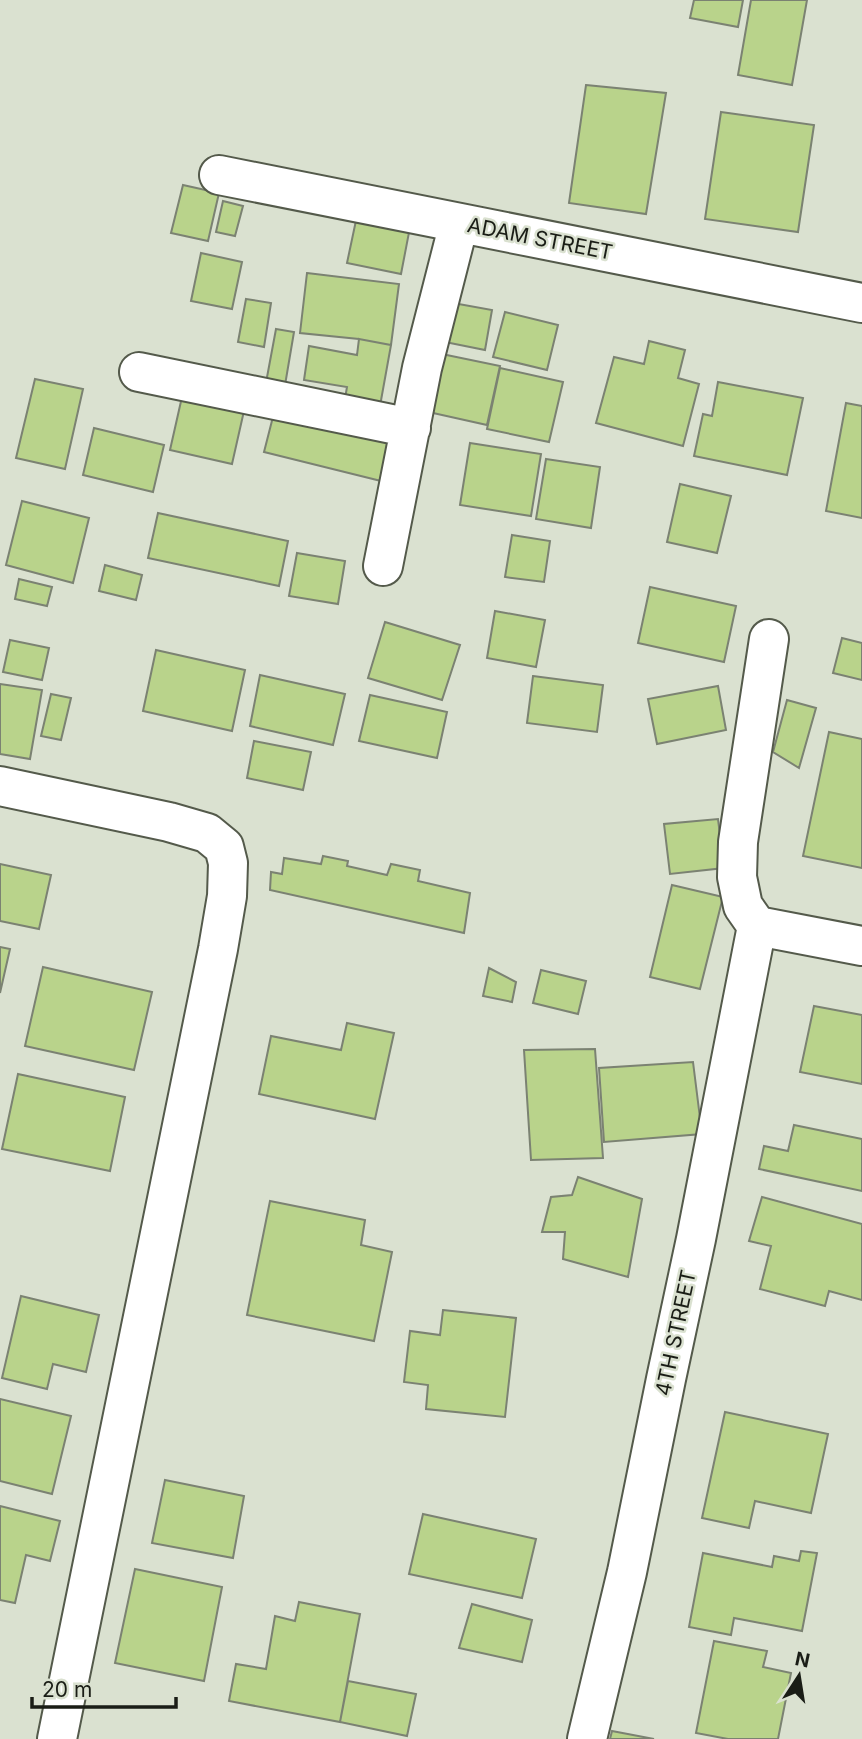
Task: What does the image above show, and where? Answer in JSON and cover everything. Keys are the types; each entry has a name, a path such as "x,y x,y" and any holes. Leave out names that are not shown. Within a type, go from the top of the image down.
{"street":[{"name":"ADAM STREET","path":"219,175 862,303"},
{"path":"383,566 422,369 459,223"},
{"path":"139,372 411,428"},
{"path":"769,639 738,842 737,877 743,906 757,926 862,946"},
{"path":"0,786 169,822 206,833 224,847 228,863 218,949 58,1739"},
{"name":"4TH STREET","path":"587,1739 627,1572 757,926"}],"building":[{"path":"694,0 743,0 738,27 690,18"},
{"path":"751,0 807,0 792,85 738,75"},
{"path":"586,85 666,93 646,214 569,203"},
{"path":"721,112 814,125 798,232 705,219"},
{"path":"183,185 219,193 208,241 171,233"},
{"path":"223,201 243,206 235,236 216,232"},
{"path":"358,211 411,222 401,274 347,263"},
{"path":"201,253 242,262 232,309 191,301"},
{"path":"307,273 399,284 391,345 300,333"},
{"path":"246,299 271,303 264,347 238,342"},
{"path":"442,301 492,310 485,350 435,340"},
{"path":"505,312 558,325 547,370 493,357"},
{"path":"276,329 294,332 284,391 265,388"},
{"path":"359,339 391,345 378,417 343,410 347,387 304,380 309,346 357,355"},
{"path":"649,341 685,350 678,378 699,384 683,446 596,423 614,357 644,364"},
{"path":"437,353 500,366 487,425 424,411"},
{"path":"500,368 563,382 549,442 487,429"},
{"path":"35,379 83,389 65,469 16,458"},
{"path":"718,382 803,398 787,475 694,456 703,414 712,416"},
{"path":"184,388 246,402 232,464 170,450"},
{"path":"846,403 862,406 862,518 826,511"},
{"path":"276,405 393,434 381,481 264,452"},
{"path":"94,428 164,445 153,492 83,475"},
{"path":"470,443 541,454 531,516 460,505"},
{"path":"546,459 600,467 591,528 536,519"},
{"path":"680,484 731,496 717,553 667,542"},
{"path":"22,501 89,518 73,583 6,565"},
{"path":"158,513 288,541 279,586 148,558"},
{"path":"512,535 550,541 544,582 505,577"},
{"path":"297,553 345,561 338,604 289,596"},
{"path":"105,565 142,575 136,600 99,591"},
{"path":"19,579 52,587 47,606 15,599"},
{"path":"650,587 736,606 724,662 638,643"},
{"path":"495,611 545,620 536,667 487,658"},
{"path":"385,622 460,645 442,700 368,678"},
{"path":"842,638 862,643 862,680 833,673"},
{"path":"10,640 49,648 42,680 3,672"},
{"path":"156,650 245,670 232,731 143,711"},
{"path":"260,675 345,694 333,745 250,726"},
{"path":"533,676 603,685 597,732 527,723"},
{"path":"0,684 42,690 30,759 0,754"},
{"path":"718,686 726,730 657,744 648,699"},
{"path":"51,694 71,698 61,740 41,736"},
{"path":"370,695 447,712 437,758 359,741"},
{"path":"787,700 816,708 799,768 773,752"},
{"path":"829,732 862,739 862,868 803,856"},
{"path":"254,741 311,752 303,790 247,778"},
{"path":"718,819 724,868 670,874 664,824"},
{"path":"323,856 348,861 347,866 387,875 391,864 420,870 418,881 470,893 464,933 270,890 271,872 282,874 284,858 321,864"},
{"path":"0,864 51,875 39,929 0,921"},
{"path":"672,885 723,897 700,989 650,977"},
{"path":"0,947 10,949 0,993"},
{"path":"43,967 152,992 134,1070 25,1046"},
{"path":"489,968 516,982 512,1002 483,996"},
{"path":"541,970 586,981 578,1014 533,1003"},
{"path":"814,1006 862,1015 862,1084 800,1072"},
{"path":"347,1023 394,1033 375,1119 259,1094 271,1036 341,1050"},
{"path":"595,1049 603,1158 531,1160 524,1050"},
{"path":"693,1062 702,1134 604,1142 599,1068"},
{"path":"18,1074 125,1097 110,1171 2,1149"},
{"path":"794,1125 862,1139 862,1191 759,1169 764,1146 788,1151"},
{"path":"578,1177 642,1199 628,1277 563,1259 565,1232 542,1232 551,1197 572,1195"},
{"path":"762,1197 862,1224 862,1300 829,1291 825,1306 760,1289 771,1246 749,1241"},
{"path":"270,1201 365,1220 361,1245 392,1252 374,1341 247,1315"},
{"path":"21,1296 99,1315 86,1372 53,1364 47,1389 2,1378"},
{"path":"443,1310 516,1318 505,1417 426,1409 428,1385 404,1382 410,1331 440,1335"},
{"path":"0,1399 71,1416 52,1494 0,1481"},
{"path":"725,1412 828,1434 811,1513 755,1501 749,1528 702,1518"},
{"path":"165,1480 244,1496 233,1558 152,1543"},
{"path":"0,1506 60,1521 50,1561 26,1555 15,1603 0,1600"},
{"path":"423,1514 536,1539 522,1598 409,1574"},
{"path":"801,1551 817,1553 802,1631 734,1618 731,1635 689,1627 703,1553 772,1567 774,1556 799,1561"},
{"path":"135,1569 222,1587 204,1681 115,1663"},
{"path":"299,1602 360,1614 340,1722 229,1701 236,1664 266,1669 275,1616 295,1621"},
{"path":"472,1604 532,1620 522,1662 459,1648"},
{"path":"714,1641 767,1651 763,1667 791,1673 778,1739 728,1739 696,1733"},
{"path":"348,1681 416,1694 407,1736 340,1722"},
{"path":"612,1731 654,1739 610,1739"}]}
